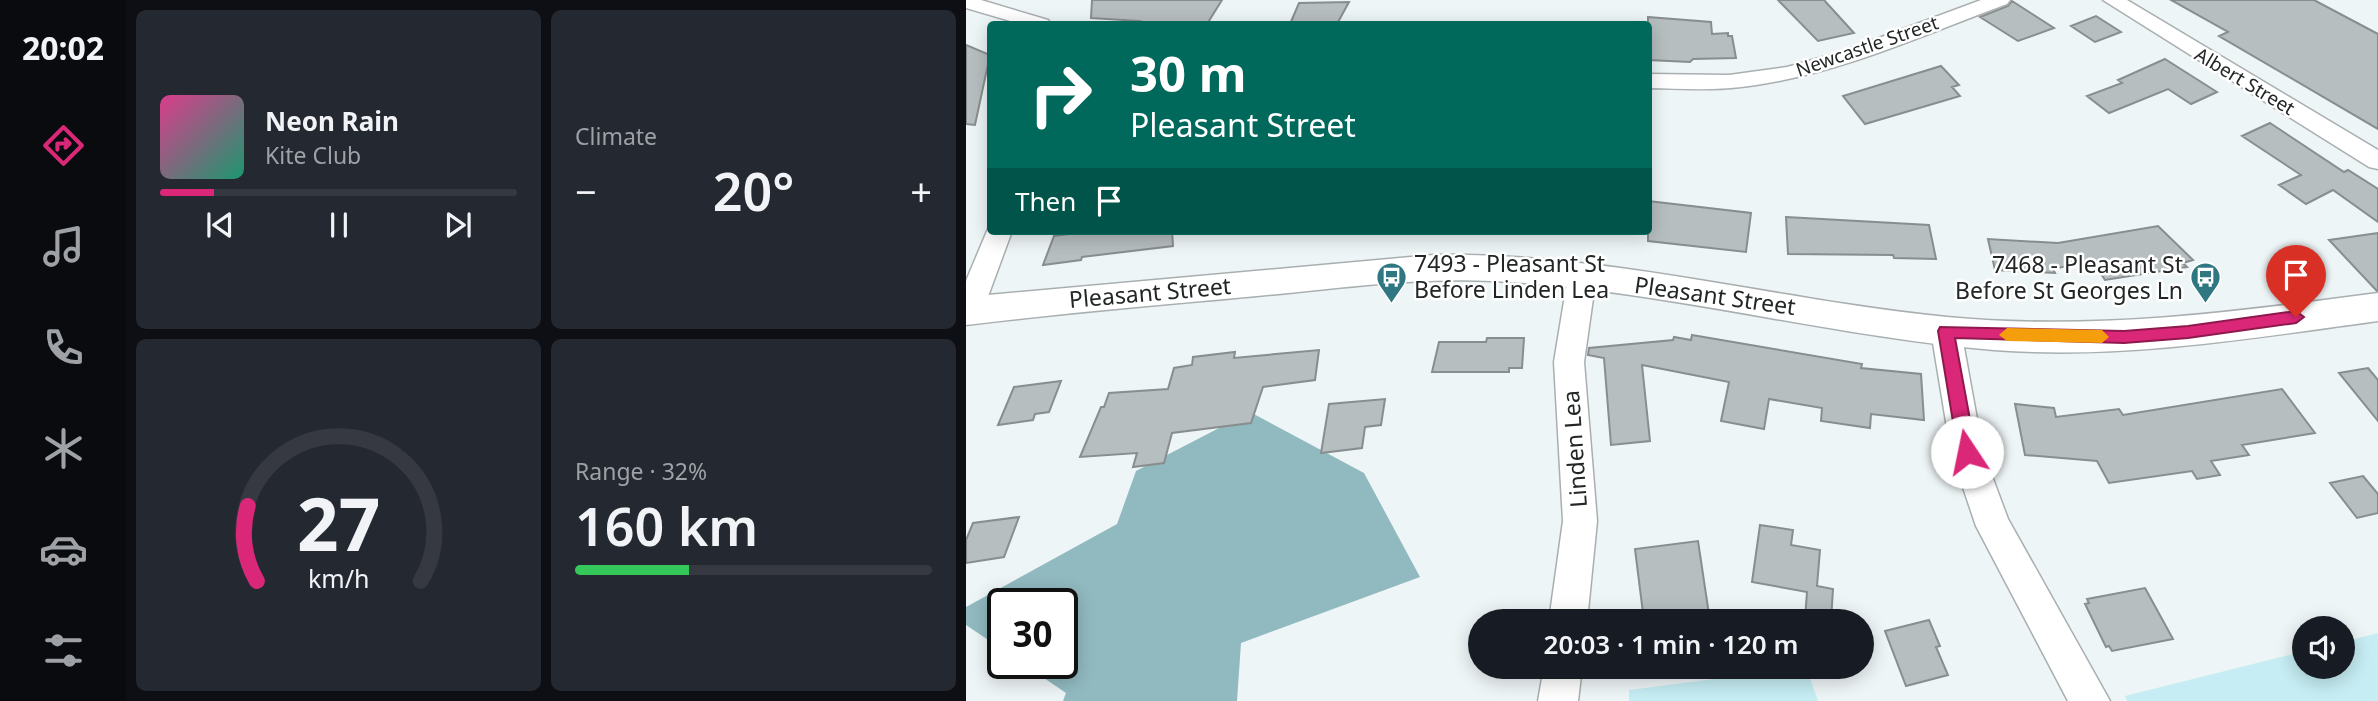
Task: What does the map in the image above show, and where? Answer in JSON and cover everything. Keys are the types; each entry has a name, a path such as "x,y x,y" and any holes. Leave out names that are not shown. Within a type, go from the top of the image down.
{"main road":[{"name":"Pleasant Street","path":"968,310 1406,270 1491,268 1582,277 1946,331 2124,337 2188,332 2378,307"}],"street":[{"name":"Newcastle Street","path":"1652,81 1723,81 1791,72 1838,59 2000,0"},
{"name":"Albert Street","path":"2113,0 2378,161"},
{"path":"966,2 1019,14"},
{"path":"968,310 997,235"},
{"name":"Linden Lea","path":"1570,609 1580,521 1569,362 1582,277"},
{"path":"1946,331 1967,452 1993,526 2090,701"},
{"path":"1558,701 1561,679"}],"shaded area":[{"path":"1250,412 1364,473 1420,577 1241,643 1237,701 1063,701 1066,693 1045,679 1078,679 1078,588 1001,588 1117,524 1136,471"},
{"path":"987,595 987,639 966,625 966,607"},
{"path":"2378,633 2378,701 2127,701 2125,696 2292,654 2292,679 2355,679 2355,639"},
{"path":"1714,679 1810,679 1818,701 1629,701 1629,690"}],"building":[{"path":"1092,0 1222,0 1209,21 1091,18"},
{"path":"1778,0 1824,0 1854,33 1818,41"},
{"path":"2171,0 2314,0 2378,34 2378,129 2219,36 2228,32"},
{"path":"2012,1 2054,28 2018,41 1980,17 2008,6"},
{"path":"1349,2 1339,21 1291,21 1299,3"},
{"path":"2096,16 2121,32 2095,42 2071,26"},
{"path":"1648,17 1711,22 1712,34 1728,33 1728,36 1732,36 1736,58 1693,59 1690,62 1652,60 1652,21 1648,21"},
{"path":"966,45 987,54 987,69 975,125 966,124"},
{"path":"2165,59 2217,92 2191,104 2168,89 2109,113 2087,96 2122,83 2118,80"},
{"path":"1941,66 1959,85 1952,87 1960,96 1865,124 1843,96"},
{"path":"2270,123 2344,172 2348,170 2378,189 2378,222 2333,190 2306,204 2279,185 2301,175 2242,136"},
{"path":"1652,201 1751,213 1746,252 1648,241 1648,235 1652,235"},
{"path":"1786,217 1929,225 1936,259 1894,258 1893,255 1788,254"},
{"path":"2158,226 2193,260 2183,263 2187,267 2105,280 2092,261 2053,269 2055,273 1995,270 1988,239 2058,243"},
{"path":"2378,233 2378,290 2377,291 2329,240"},
{"path":"1172,235 1173,246 1082,257 1081,260 1043,265 1054,236"},
{"path":"1692,335 1862,364 1861,368 1921,374 1924,420 1871,414 1870,428 1821,421 1822,408 1769,399 1764,429 1721,421 1729,382 1642,365 1650,441 1611,445 1604,358 1588,355 1589,348 1673,340 1674,337 1691,340"},
{"path":"1487,338 1524,338 1522,368 1509,368 1509,372 1432,372 1439,342 1486,342"},
{"path":"1319,350 1315,380 1263,387 1251,423 1172,433 1164,463 1133,467 1137,453 1080,457 1109,393 1168,389 1174,368 1192,365 1193,357 1235,352 1234,358"},
{"path":"2368,368 2378,380 2378,421 2339,373"},
{"path":"1061,381 1049,412 1035,414 1033,420 998,425 1014,387"},
{"path":"2282,389 2315,433 2242,445 2249,455 2211,461 2220,475 2197,479 2192,471 2109,483 2097,461 2025,455 2015,404 2054,408 2056,417 2119,409 2123,415"},
{"path":"1385,399 1381,425 1365,427 1362,448 1321,453 1329,404"},
{"path":"2363,476 2378,494 2378,513 2357,518 2330,483"},
{"path":"1019,517 1004,557 966,563 966,540 973,523"},
{"path":"1760,525 1793,530 1791,545 1820,550 1817,586 1833,589 1832,609 1806,609 1807,592 1752,582"},
{"path":"1698,541 1708,609 1642,609 1635,549"},
{"path":"2145,588 2173,639 2112,651 2109,646 2106,647 2085,604 2089,603 2087,599"},
{"path":"1929,620 1940,646 1936,647 1948,675 1906,686 1885,631"}],"slow traffic":[{"path":"2007,335 2102,337"}],"place":[{"name":"7493 - Pleasant St Before Linden Lea","path":"1391,304"},
{"name":"7468 - Pleasant St Before St Georges Ln","path":"2206,305"}],"route":[{"path":"1967,452 1946,331 2124,337 2188,332 2296,317"}]}
